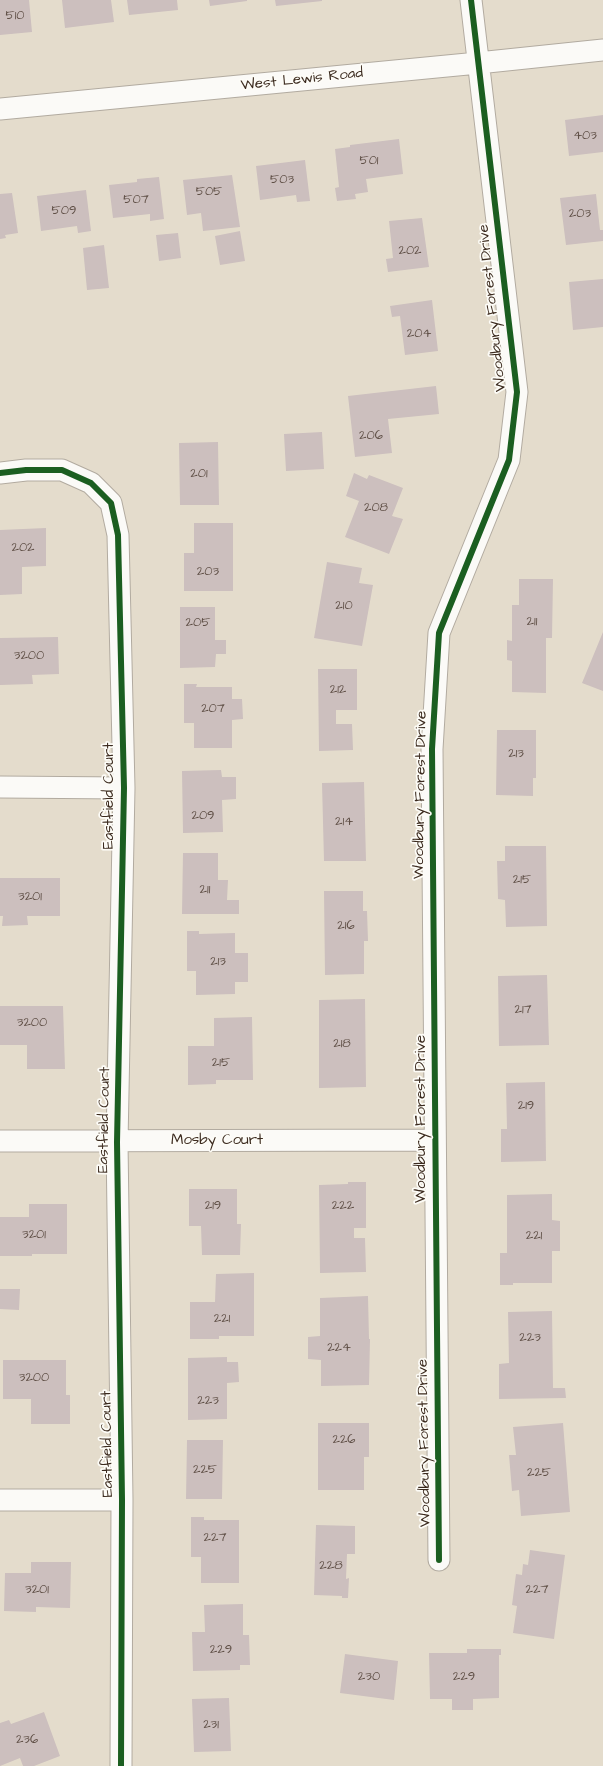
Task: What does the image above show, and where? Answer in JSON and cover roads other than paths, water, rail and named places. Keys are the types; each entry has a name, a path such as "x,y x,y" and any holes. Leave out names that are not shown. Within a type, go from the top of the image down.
{"street":[{"name":"Woodbury Forest Drive","path":"439,1560 432,749 440,633 509,460 517,392 471,0"},
{"name":"West Lewis Road","path":"0,109 603,50"},
{"name":"Eastfield Court","path":"0,473 26,470 62,470 91,483 111,504 118,534 124,788 117,1142 122,1500 121,1766"},
{"path":"0,787 124,788"},
{"name":"Mosby Court","path":"0,1141 117,1142 435,1140"},
{"path":"0,1500 122,1500"}]}
